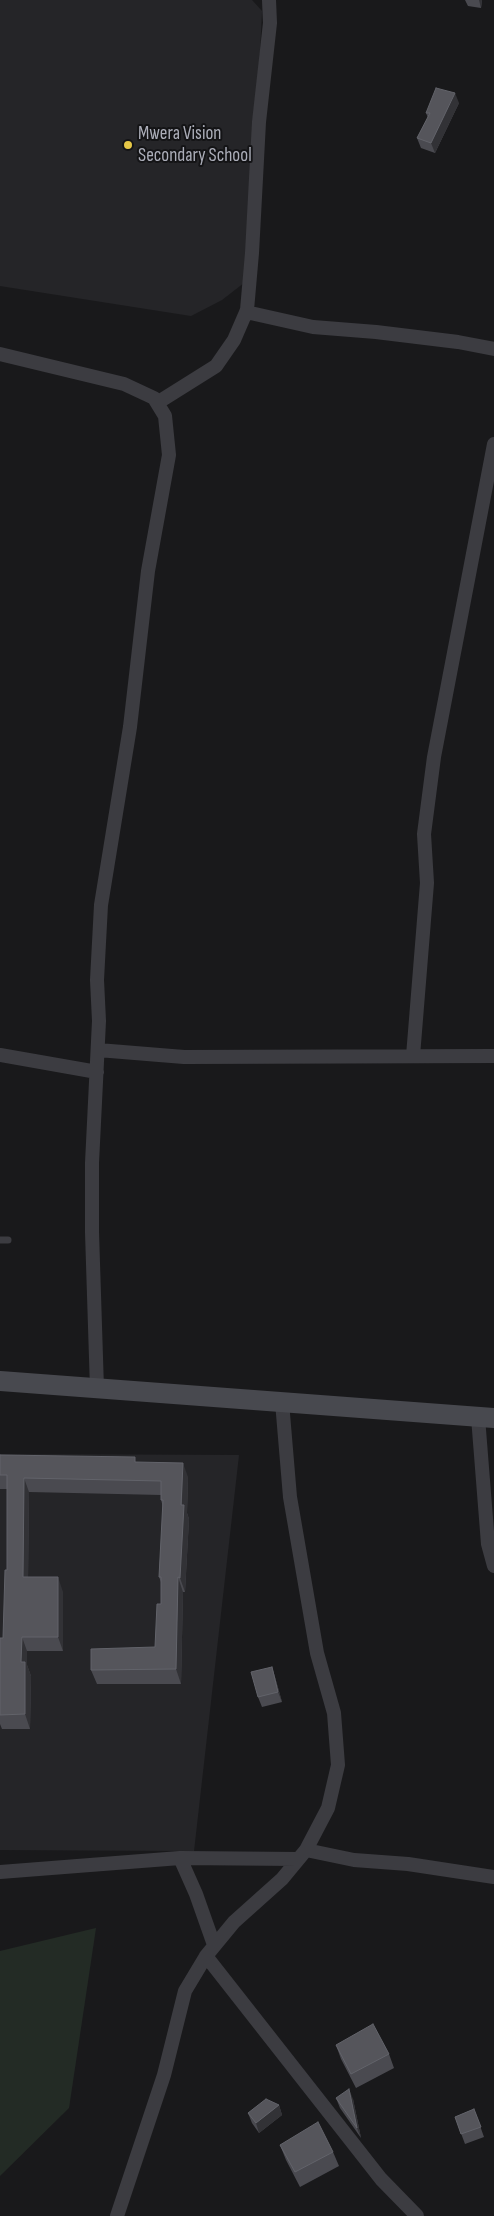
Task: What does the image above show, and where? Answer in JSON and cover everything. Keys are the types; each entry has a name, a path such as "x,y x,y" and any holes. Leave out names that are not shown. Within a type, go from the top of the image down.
{"main road":[{"path":"0,1382 486,1417"}],"street":[{"path":"157,403 216,366 234,340 246,312 252,262 259,122 270,23 269,0"},
{"path":"246,312 313,327 376,332 458,342 494,349"},
{"path":"0,354 124,384 154,398 165,416 169,455 148,570 130,727 101,905 97,980 98,1050 92,1163 92,1232 97,1389"},
{"path":"413,1056 427,883 424,834 434,757 494,444"},
{"path":"98,1050 184,1057 494,1056"},
{"path":"0,1055 97,1072"},
{"path":"117,2216 164,2075 185,1991 210,1950 234,1922 282,1879 302,1854 328,1808 338,1765 334,1712 317,1653 290,1497 285,1458 282,1402"},
{"path":"486,1417 488,1544 494,1566"},
{"path":"0,1872 180,1858 302,1854 408,1864 494,1877"},
{"path":"180,1858 196,1894 210,1950 381,2179 417,2216"}],"shaded area":[{"name":"Mwera Vision Secondary School","path":"0,0 252,0 262,11 249,279 222,300 191,316 0,286"},
{"path":"0,1454 239,1455 194,1851 0,1850"},
{"path":"96,1928 69,2108 0,2176 0,1951"}],"building":[{"path":"436,88 455,93 431,143 417,138 430,113 426,113"},
{"path":"0,1455 135,1457 135,1462 183,1463 181,1505 184,1505 180,1578 178,1577 176,1669 91,1670 91,1649 155,1647 157,1604 161,1604 161,1577 159,1577 163,1500 161,1500 161,1481 24,1478 23,1577 58,1577 58,1637 22,1637 21,1662 25,1662 25,1714 0,1715 0,1638 3,1638 5,1570 7,1570 7,1475 0,1475"},
{"path":"272,1667 278,1692 258,1697 251,1672"},
{"path":"373,2024 389,2054 351,2074 336,2045"},
{"path":"349,2089 357,2128 336,2098"},
{"path":"266,2099 279,2105 256,2123 248,2113"},
{"path":"474,2109 481,2127 461,2134 455,2117"},
{"path":"318,2122 333,2152 295,2172 280,2145"}],"place":[{"name":"Mwera Vision Secondary School","path":"128,145"}]}
